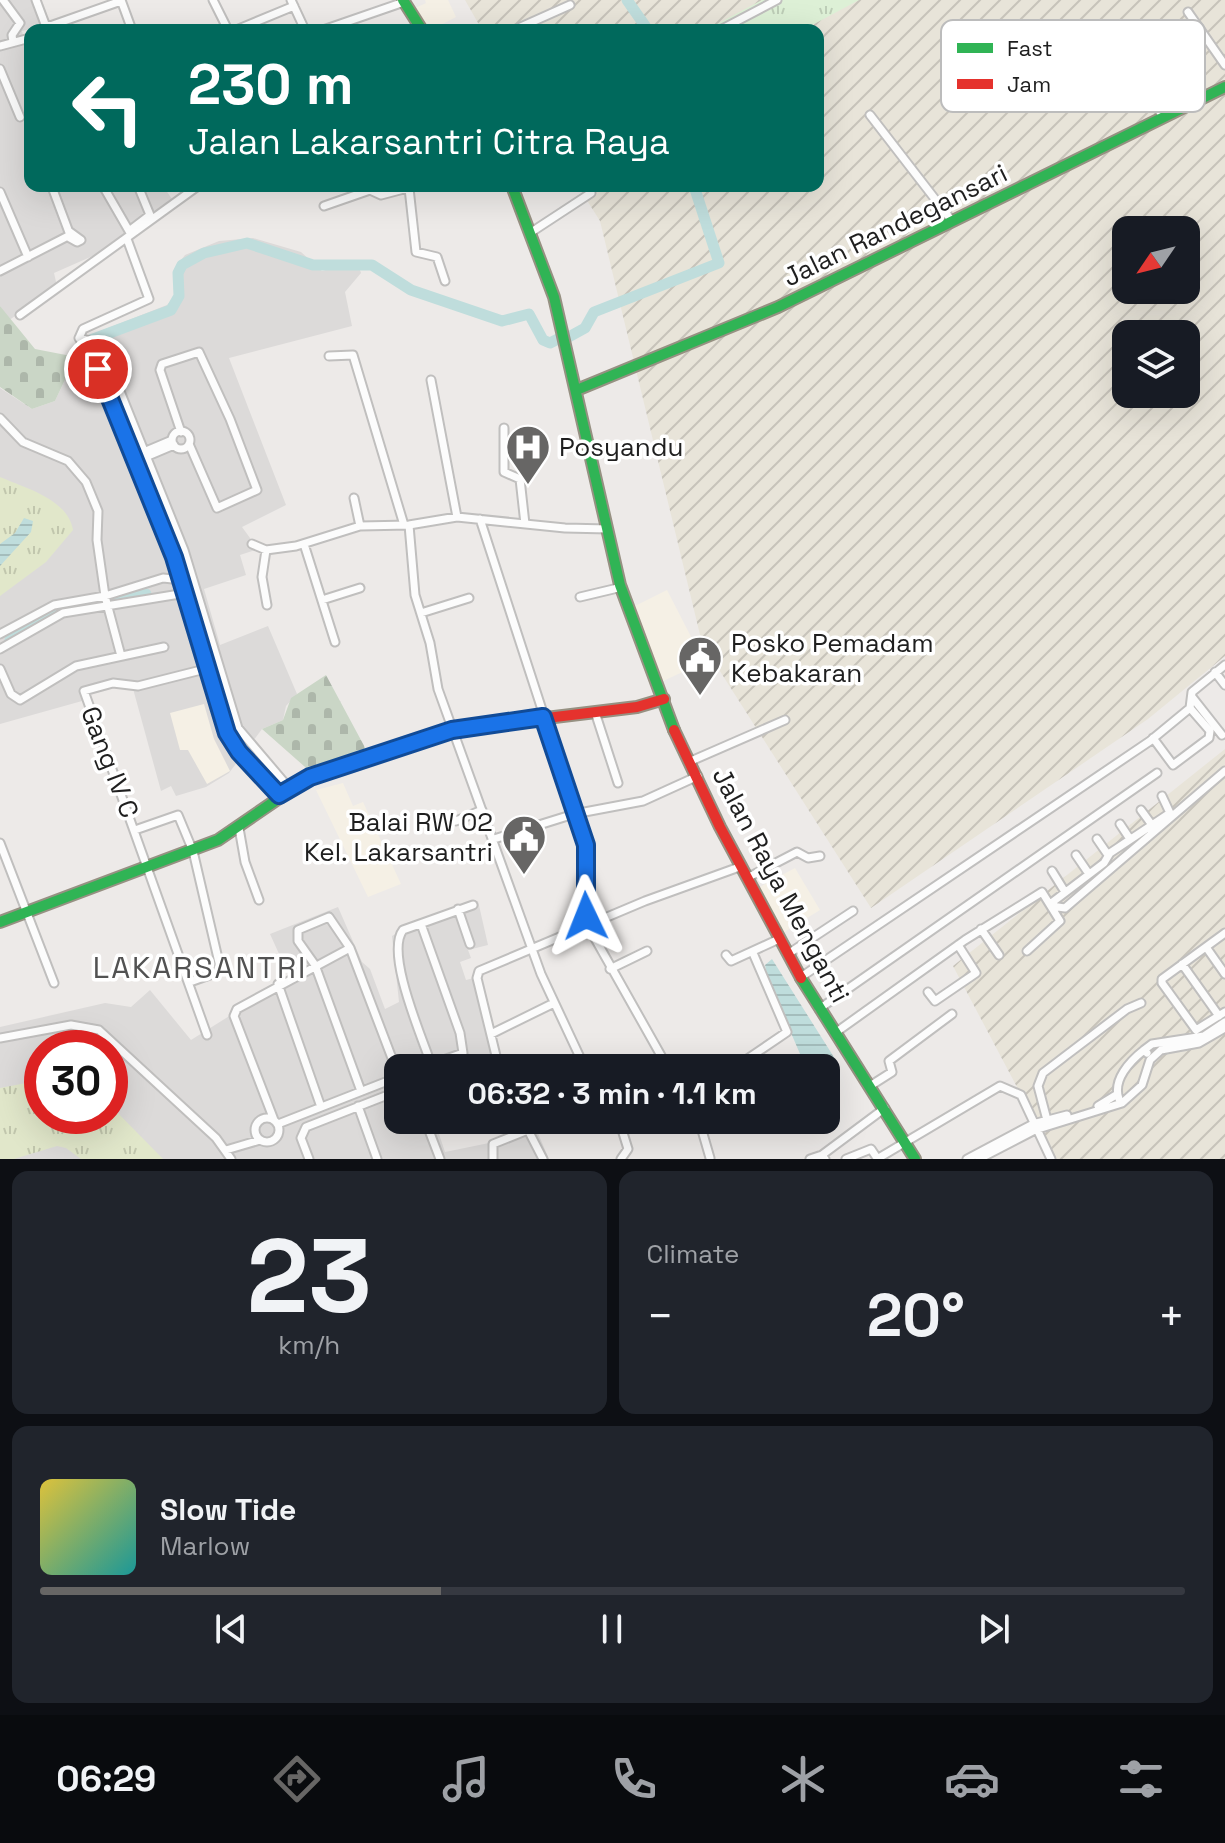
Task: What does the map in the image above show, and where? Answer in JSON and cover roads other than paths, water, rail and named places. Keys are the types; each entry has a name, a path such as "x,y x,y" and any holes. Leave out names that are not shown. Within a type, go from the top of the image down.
{"street":[{"path":"3,0 20,23 12,35 13,42"},
{"path":"36,0 45,24"},
{"path":"55,24 121,0 130,24"},
{"path":"213,0 225,24"},
{"path":"731,24 777,0"},
{"path":"340,24 403,1 418,24"},
{"path":"249,24 293,3 302,24"},
{"path":"527,24 570,5"},
{"path":"1188,12 1194,20"},
{"path":"1205,36 1225,65"},
{"path":"0,46 24,39"},
{"path":"0,69 20,117"},
{"name":"Jalan Randegansari","path":"1205,97 1225,87"},
{"path":"1160,112 1164,117"},
{"name":"Jalan Randegansari","path":"579,389 778,307 1174,112"},
{"path":"870,115 952,221"},
{"path":"0,192 28,257"},
{"path":"0,271 69,235 54,192"},
{"path":"106,192 129,231 151,213 141,192"},
{"path":"20,315 190,192"},
{"path":"324,206 359,192"},
{"path":"412,192 416,252 437,257 445,281"},
{"name":"Jalan Raya Menganti","path":"515,192 533,231 563,329 579,389 608,529 638,640 698,776 779,939 819,1009 915,1159"},
{"path":"533,231 591,193"},
{"path":"127,239 149,299 83,329 184,550 238,728 289,788"},
{"path":"88,340 93,359 143,455 227,733 239,752 279,795"},
{"path":"194,351 202,355 257,490 217,508 188,436 181,432 160,370 162,364 194,351"},
{"path":"329,356 353,355 406,525 414,586 438,689 533,949 578,1054"},
{"path":"431,380 457,517"},
{"path":"0,418 23,442 79,470 86,482 100,520 97,540 105,596 121,656"},
{"path":"504,428 504,472 520,479 525,524"},
{"path":"143,455 173,442 181,432"},
{"path":"173,442 183,449 189,444"},
{"path":"354,498 360,526"},
{"path":"252,544 266,550 304,544 360,526 406,525 457,517 608,529"},
{"path":"480,519 588,851 584,880 588,926 660,1054"},
{"path":"304,544 335,642"},
{"path":"266,550 262,577 267,605"},
{"path":"0,634 46,608 105,596 163,578 182,580"},
{"path":"148,583 150,599"},
{"path":"580,597 622,587"},
{"path":"322,600 360,588"},
{"path":"0,649 63,613 186,593"},
{"path":"421,613 469,598"},
{"path":"0,669 11,694 20,700 76,666 164,647"},
{"path":"801,977 1153,738 1190,708 1192,692 1225,665"},
{"path":"208,668 219,667"},
{"name":"Gang IV C","path":"207,1035 84,691 113,683 146,684 208,668"},
{"path":"1215,672 1225,685"},
{"path":"1192,697 1222,735"},
{"path":"0,922 146,865 193,851 239,828 279,795 310,777 452,730 595,712 664,699"},
{"path":"1153,738 1173,765 1209,738 1210,731 1190,708"},
{"path":"595,712 618,783"},
{"path":"691,761 785,720"},
{"path":"1049,903 1065,908 1225,771"},
{"path":"819,1009 1157,773"},
{"path":"494,839 574,814 629,806 698,776"},
{"path":"1049,903 1104,863 1108,855 1172,811 1162,796"},
{"path":"456,821 482,810"},
{"path":"1141,810 1152,825"},
{"path":"135,830 178,815 193,851 220,967 218,972 190,982"},
{"path":"1120,824 1130,839"},
{"path":"239,828 245,862 259,900"},
{"path":"1097,839 1108,855"},
{"path":"0,843 24,912 54,983"},
{"path":"747,878 797,852 808,858 820,856"},
{"path":"1076,855 1089,874"},
{"path":"496,1054 477,974 588,926 742,866"},
{"path":"1052,871 1065,892"},
{"path":"835,1033 981,929 1042,892 1059,924 1027,951"},
{"path":"428,1054 399,959 400,934 473,905"},
{"path":"458,909 470,944"},
{"path":"788,954 853,911"},
{"path":"361,1091 315,965 297,935 298,930 325,916 332,918 350,948 390,1054"},
{"path":"421,924 460,1033 463,1053 460,1054"},
{"path":"981,929 999,955"},
{"path":"1223,1017 1196,1030 1162,979 1225,933"},
{"path":"726,955 731,961 779,939"},
{"path":"928,992 935,1001 976,973 958,945"},
{"path":"1206,947 1225,974"},
{"path":"226,1150 258,1136 274,1140 279,1134 234,1016 237,1009 278,984 350,948"},
{"path":"610,969 647,951"},
{"path":"753,953 787,1032 755,1054"},
{"path":"1182,964 1223,1017"},
{"path":"278,984 321,1107"},
{"path":"491,1034 554,1003"},
{"path":"1047,1120 1038,1086 1043,1073 1127,1009 1141,1003"},
{"path":"870,1086 892,1072 889,1061 952,1014"},
{"path":"979,1159 1047,1120 1103,1105 1116,1095 1129,1062 1152,1044 1204,1036 1223,1017"},
{"path":"0,1038 71,1025 99,1030 226,1150 231,1159"},
{"path":"967,1159 1034,1127 1122,1103 1142,1085 1152,1056 1161,1050 1199,1043 1225,1028"},
{"path":"1144,1050 1152,1056"},
{"path":"258,1136 259,1122 276,1122 384,1081"},
{"path":"846,1159 871,1149 877,1158 1000,1086 1021,1095 1051,1159"},
{"path":"1116,1095 1122,1103"},
{"path":"309,1159 301,1132 384,1096"},
{"path":"358,1106 377,1159"},
{"path":"810,1159 823,1157 885,1108"},
{"path":"493,1159 493,1144 528,1130 543,1159"},
{"path":"430,1134 440,1159"},
{"path":"621,1159 628,1149 624,1134"},
{"path":"703,1134 710,1158"}],"water":[{"path":"24,518 33,521 31,532 0,566 0,544 15,533"},
{"path":"772,959 832,1054 800,1054 765,965"}],"waterway":[{"path":"627,0 644,24"},
{"path":"565,339 585,328 594,312 719,263 696,192"},
{"path":"88,341 171,310 179,296 178,273 182,265 204,253 247,243 313,265 372,265 411,290 502,321 529,314 543,340 550,343 558,339"},
{"path":"86,348 99,361 188,583"},
{"path":"114,601 146,594"},
{"path":"10,640 53,614 99,603"}],"place":[{"name":"Posyandu","path":"528,486"},
{"name":"Posko Pemadam Kebakaran","path":"700,697"},
{"name":"Balai RW 02 Kel. Lakarsantri","path":"524,876"}],"district":[{"name":"LAKARSANTRI","path":"200,968"}]}
